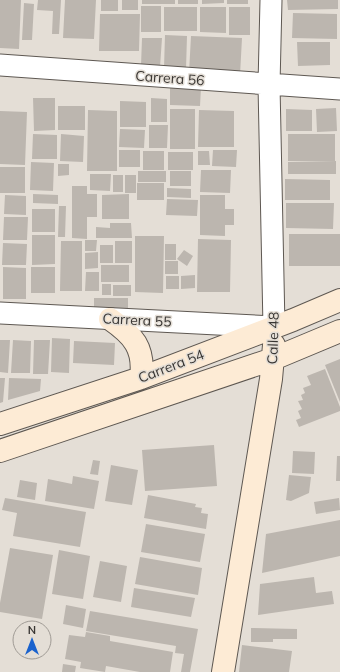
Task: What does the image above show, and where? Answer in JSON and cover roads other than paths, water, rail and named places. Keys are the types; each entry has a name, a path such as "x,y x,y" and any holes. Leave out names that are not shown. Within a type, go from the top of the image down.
{"main road":[{"name":"Carrera 54","path":"0,424 141,378 340,300"},
{"path":"110,318 125,330 136,343 142,360 141,378"},
{"name":"Calle 48","path":"223,672 272,379 274,327"},
{"name":"Carrera 54","path":"0,451 273,359 340,331"}],"street":[{"name":"Calle 48","path":"271,0 269,85 274,327"},
{"name":"Carrera 56","path":"0,65 340,90"},
{"name":"Carrera 55","path":"0,313 274,327"}]}
